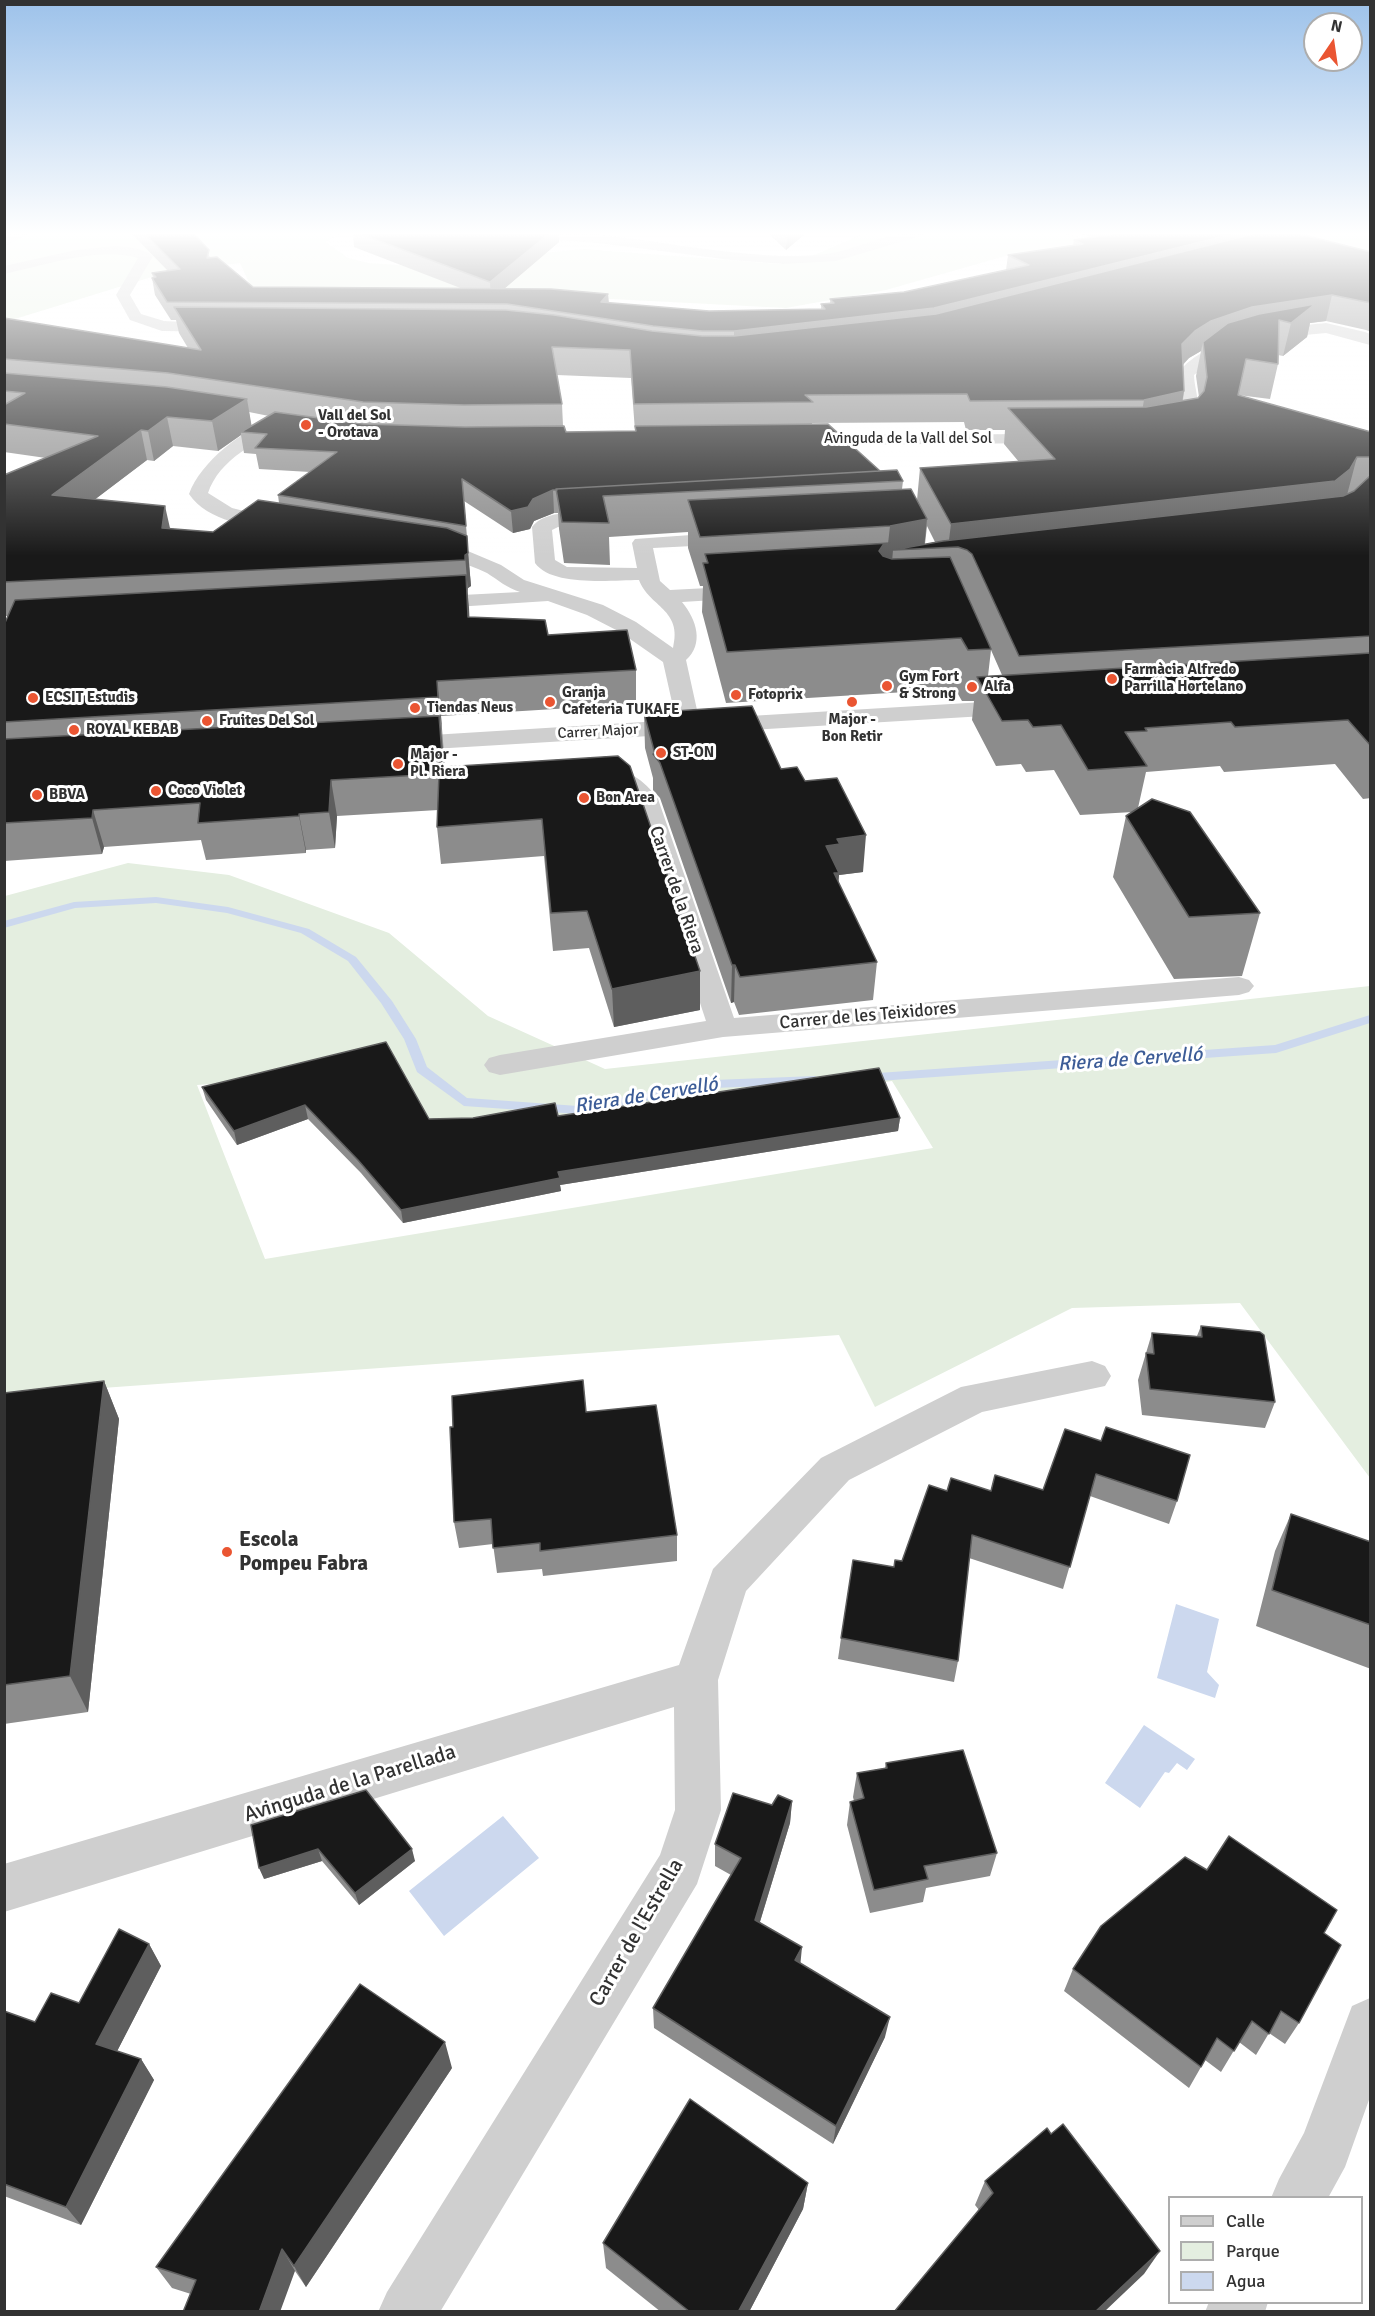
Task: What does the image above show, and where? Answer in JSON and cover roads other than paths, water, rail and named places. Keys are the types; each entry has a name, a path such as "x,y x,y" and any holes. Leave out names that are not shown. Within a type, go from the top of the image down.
{"street":[{"path":"1157,434 1184,429 1190,422 1191,412 1185,384 1186,374 1214,352 1252,340"},
{"path":"252,421 299,429"},
{"path":"275,425 211,467 201,481 198,494 207,505 231,514 304,529"},
{"name":"Avinguda de la Vall del Sol","path":"780,440 1064,438"},
{"path":"623,517 554,521 542,527 545,563 562,573 646,574"},
{"path":"674,659 684,651 687,634 670,602 650,583 646,574 642,543 749,537"},
{"path":"410,545 456,554 494,569 517,585 595,610 628,627 674,659 689,727"},
{"path":"406,604 549,596"},
{"path":"670,602 769,597"},
{"name":"Carrer Major","path":"381,745 570,753 689,727 997,698 1037,706"},
{"name":"Carrer de la Riera","path":"570,753 608,773 623,778 632,784 645,799 723,1028"},
{"name":"Carrer de les Teixidores","path":"500,1065 723,1028 1239,986"},
{"name":"Carrer de l'Estrella","path":"407,2312 680,1867 698,1810 696,1680 728,1582 835,1469 974,1398 1092,1376"},
{"name":"Avinguda de la Parellada","path":"4,1888 696,1680"},
{"path":"1299,2196 1326,2148 1371,2024"}],"water":[{"path":"1176,1604 1219,1619 1207,1672 1219,1685 1215,1698 1157,1678"},
{"path":"1144,1725 1195,1759 1187,1770 1177,1763 1169,1773 1165,1772 1140,1808 1105,1783"},
{"path":"503,1816 539,1858 444,1936 409,1891"}],"waterway":[{"name":"Riera de Cervelló","path":"4,925 74,905 156,900 228,910 305,931 352,959 386,1001 410,1039 421,1069 464,1102 578,1110 714,1084 815,1080"},
{"name":"Riera de Cervelló","path":"864,1078 1276,1049 1370,1019"}],"place":[{"name":"Vall del Sol - Orotava","path":"306,425"},
{"name":"Farmàcia Alfredo Parrilla Hortelano","path":"1112,679"},
{"name":"Gym Fort & Strong","path":"887,686"},
{"name":"Alfa","path":"972,687"},
{"name":"Fotoprix","path":"736,695"},
{"name":"ECSIT Estudis","path":"33,698"},
{"name":"Granja Cafeteria TUKAFE","path":"550,702"},
{"name":"Major - Bon Retir","path":"852,702"},
{"name":"Tiendas Neus","path":"415,708"},
{"name":"Fruites Del Sol","path":"207,721"},
{"name":"ROYAL KEBAB","path":"74,730"},
{"name":"ST-ON","path":"661,753"},
{"name":"Major - Pl. Riera","path":"398,764"},
{"name":"Coco Violet","path":"156,791"},
{"name":"BBVA","path":"37,795"},
{"name":"Bon Area","path":"584,798"},
{"name":"Escola Pompeu Fabra","path":"227,1552"}]}
